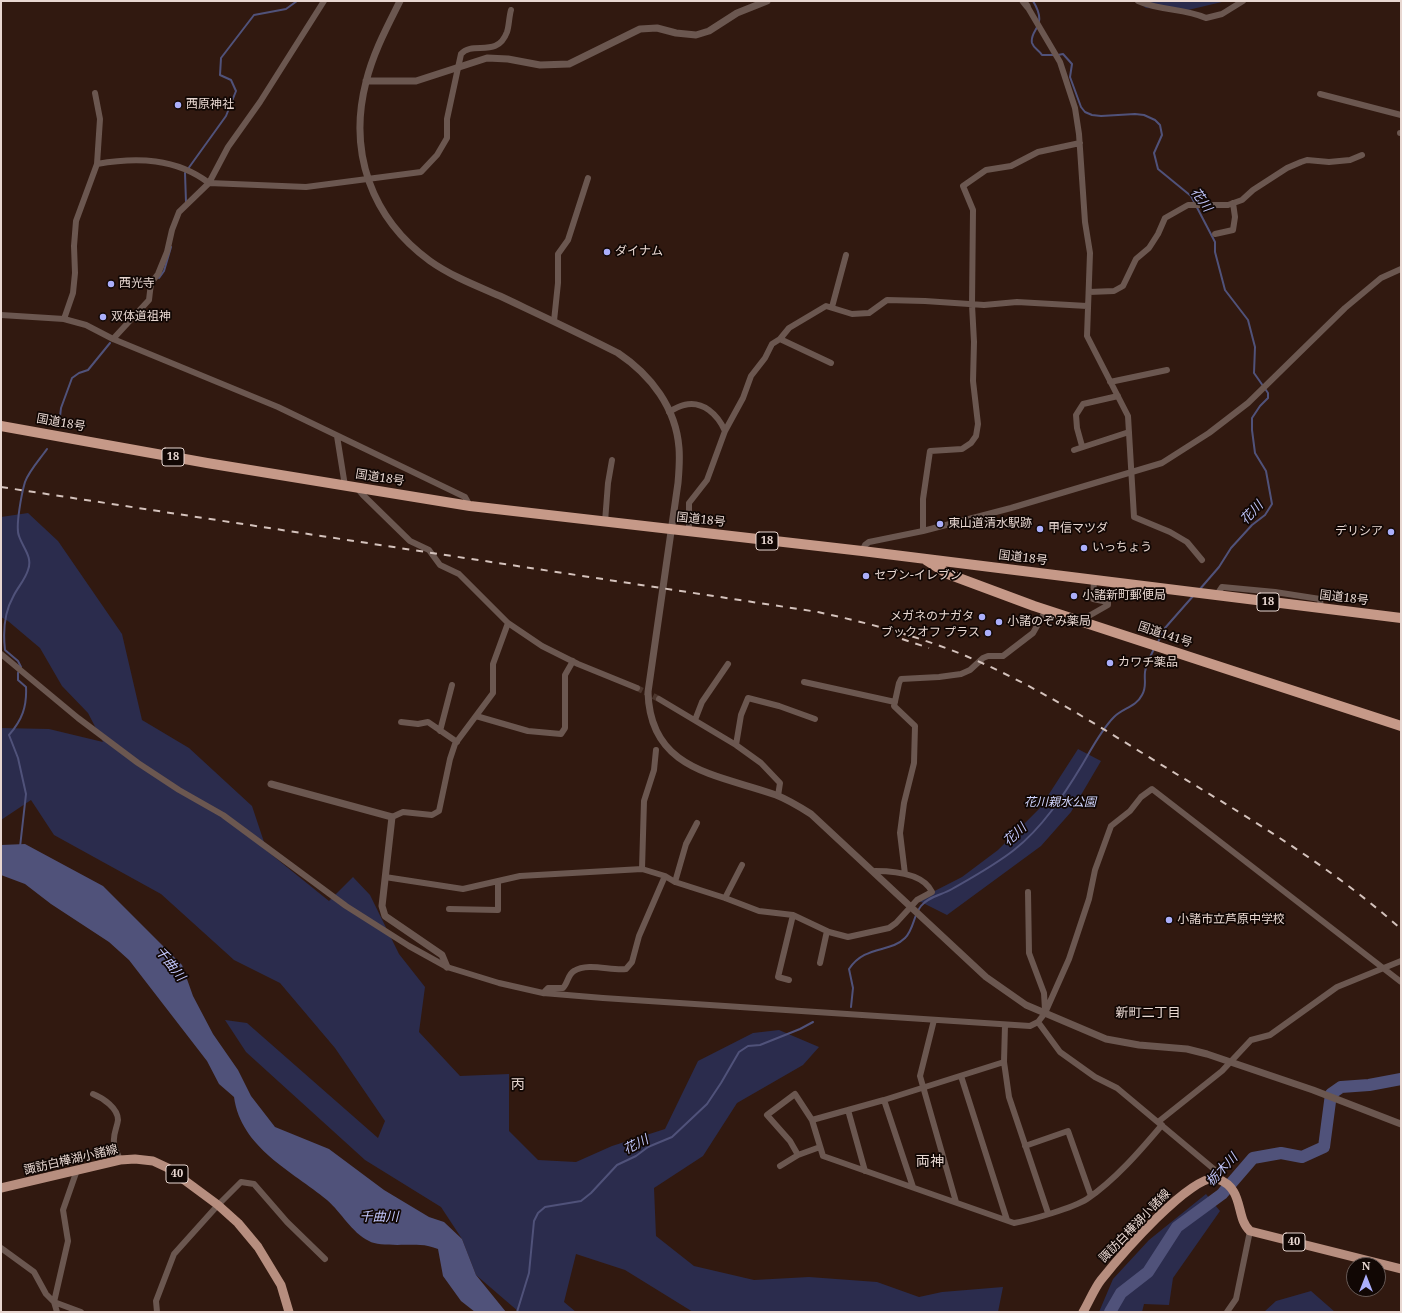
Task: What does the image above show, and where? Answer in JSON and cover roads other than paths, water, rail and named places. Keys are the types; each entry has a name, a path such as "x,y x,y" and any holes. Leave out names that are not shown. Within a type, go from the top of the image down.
{"highway":[{"name":"国道18号","path":"1,426 345,486 470,506 862,551 1401,618"},
{"name":"国道141号","path":"925,559 941,570 962,579 1046,610 1401,726"},
{"path":"962,579 963,570 968,564"}],"main road":[{"name":"諏訪白樺湖小諸線","path":"1,1188 120,1160 135,1159 153,1161 168,1168 218,1205 238,1223 258,1247 281,1285 289,1312"},
{"name":"諏訪白樺湖小諸線","path":"1083,1312 1100,1281 1177,1198 1208,1178 1218,1179"},
{"path":"1218,1179 1236,1195 1243,1220 1250,1231"},
{"name":"40","path":"1250,1231 1401,1269"}],"street":[{"path":"113,339 149,300 151,283 158,274 167,252 172,230 179,212 209,183 228,147 264,96 324,1"},
{"path":"400,1 377,49 366,81 360,113 359,138 363,165 374,196 386,217 405,240 418,252 452,273 554,321 631,361 651,381 669,412 677,433 679,449 678,482 665,582 648,692 651,717 659,736 668,751 692,767 778,796 812,814 986,977 1010,995 1044,1013 1106,1039 1139,1045 1186,1049 1232,1061 1401,1124"},
{"path":"366,81 416,81 480,59 493,57 540,65 569,64 640,29 657,28 676,33 696,35 709,31 737,13 766,1"},
{"path":"1138,1 1164,10 1196,13 1206,18 1222,14 1243,1"},
{"path":"1025,4 1060,62 1075,108 1080,143 1085,222 1090,253 1087,336 1128,416 1130,474 1134,492 1134,517 1170,532 1187,542 1202,560"},
{"path":"97,164 142,158 162,162 196,173 209,183 306,187 421,172 430,163 447,138 447,119 460,66 461,54 466,50 491,48 501,42 507,32 511,10"},
{"path":"64,319 73,293 76,221 97,164 100,119 95,93"},
{"path":"1320,94 1401,115"},
{"path":"923,531 923,499 930,451 962,449 972,443 976,436 978,424 973,381 973,210 963,186 986,170 1011,166 1043,151 1080,143"},
{"path":"1089,292 1114,291 1123,286 1136,259 1149,248 1165,218 1188,205 1228,205 1242,200 1252,190 1286,168 1301,162 1307,160 1329,162 1350,160 1362,155"},
{"path":"554,321 558,283 558,254 568,240 588,178"},
{"path":"1215,234 1233,230 1235,217 1233,203"},
{"path":"832,307 846,256"},
{"path":"862,551 865,545 869,542 923,531 1130,474 1162,463 1209,433 1248,403 1345,308 1381,278 1401,269"},
{"path":"689,532 689,503 707,480 725,431 744,398 751,376 765,358 772,344 780,340 789,328 826,306 852,314 868,314 888,300 925,301 972,305 1017,302 1087,306"},
{"path":"1,315 64,319 86,325 113,339 278,407 465,497 470,506"},
{"path":"780,340 831,363"},
{"path":"1110,382 1167,370"},
{"path":"1082,446 1077,428 1076,415 1084,404 1118,396"},
{"path":"669,412 684,404 698,404 710,410 720,419 725,431"},
{"path":"1074,450 1082,446 1129,432"},
{"path":"337,436 345,486"},
{"path":"605,522 608,483 612,460"},
{"path":"357,487 363,495 410,541 430,550 440,565 460,574 508,623 542,646 637,688"},
{"path":"1080,621 1108,605 1108,602 1104,600 1092,599 1094,580"},
{"path":"905,874 900,833 904,803 914,763 915,726 894,706 900,680 961,674 970,670 983,658 988,656 1003,656 1033,633 1046,610"},
{"path":"271,784 392,817 403,812 432,815 439,811 450,760 457,742 493,693 493,664 508,623"},
{"path":"1,654 78,718 138,763 179,790 223,815 346,906 409,946 447,967 499,983 543,993 1030,1026 1038,1022 1044,1013 1069,959 1089,899 1095,870 1111,826 1130,811 1140,796 1152,789 1401,982"},
{"path":"476,716 528,731 561,734 565,728 565,674 573,661"},
{"path":"694,720 702,702 728,664"},
{"path":"804,682 895,702"},
{"path":"440,731 452,685"},
{"path":"736,745 741,715 748,698 779,706 815,719"},
{"path":"659,700 736,745 761,763 780,783 778,796"},
{"path":"401,722 418,724 428,722 457,742"},
{"path":"642,868 644,800 654,770 656,750"},
{"path":"392,817 382,906 385,916 442,955 447,967"},
{"path":"674,882 686,844 697,823"},
{"path":"725,898 742,865"},
{"path":"385,877 463,889 520,876 642,868 665,876 674,882 725,898 759,911 793,915 827,931 848,937 889,928 913,908 923,895 932,892 929,886 905,874 875,872"},
{"path":"543,993 548,988 563,988 568,983 569,977 573,971 585,967 618,970 626,969 632,962 639,936 665,876"},
{"path":"449,909 498,910 498,881"},
{"path":"1028,892 1029,953 1044,993 1044,1013"},
{"path":"789,980 778,977 793,915"},
{"path":"820,963 827,931"},
{"path":"798,1155 790,1141 767,1115 795,1094 812,1120 823,1156 1014,1223 1035,1218 1086,1200 1107,1183 1160,1123 1232,1061 1251,1040 1274,1032 1337,987 1401,961"},
{"path":"934,1020 920,1076 956,1202"},
{"path":"1038,1022 1060,1052 1095,1077 1117,1088 1215,1170 1218,1179"},
{"path":"1005,1025 1004,1062 1009,1097 1048,1213"},
{"path":"812,1120 884,1100 1004,1062"},
{"path":"961,1076 1007,1220"},
{"path":"93,1094 104,1098 116,1112 118,1120 114,1133 114,1144 120,1160"},
{"path":"884,1100 913,1187"},
{"path":"848,1110 865,1171"},
{"path":"1025,1146 1068,1131 1091,1196"},
{"path":"780,1166 798,1155 820,1147"},
{"path":"57,1312 54,1302 68,1240 63,1219 63,1210 77,1170"},
{"path":"156,1312 156,1300 174,1254 241,1182 254,1184 287,1222 325,1259"},
{"path":"1227,1312 1236,1299 1250,1231"},
{"path":"1,1248 34,1272 46,1294 54,1302 81,1312"}],"water":[{"name":"千曲川","path":"25,844 103,886 182,965 193,996 213,1034 238,1070 251,1096 275,1127 329,1149 384,1190 429,1217 444,1222 462,1239 476,1275 506,1312 475,1312 461,1301 443,1276 438,1249 424,1245 386,1245 369,1241 357,1233 327,1200 270,1157 247,1131 239,1115 234,1097 219,1084 207,1061 129,960 109,942 51,904 25,884 1,875 1,845"}],"waterway":[{"path":"186,202 185,173 226,116 236,91 231,80 220,75 221,58 254,15 286,9 297,1"},
{"name":"花川","path":"1033,1 1037,10 1039,22 1033,34 1032,43 1042,55 1053,55"},
{"name":"花川","path":"1058,55 1063,54 1072,64 1070,77 1081,107 1085,112 1092,115 1101,116 1135,114 1144,115 1155,120 1160,125 1162,135 1154,153 1158,169 1191,196 1215,242 1215,252 1225,290 1248,320 1255,347 1254,373 1268,393 1268,398 1260,406 1252,418 1252,430 1255,453 1266,471 1272,504 1265,515 1252,525 1231,548 1219,567 1200,589"},
{"path":"159,278 164,271 171,247"},
{"path":"60,417 61,408 72,378 79,373 88,370 110,343"},
{"path":"20,847 26,794 18,758 9,735 23,713 26,701 26,687 18,680 18,673 21,667 18,661 5,650 4,630 10,603 25,577 29,565 27,553 18,532 19,509 25,482 47,449"},
{"name":"花川","path":"1157,644 1165,628 1194,595"},
{"name":"花川","path":"851,1007 853,988 849,969 855,961 862,956 899,943 908,934 918,910 924,903 984,871 1014,850 1034,832 1068,788 1096,740 1109,722 1118,714 1133,705 1144,692 1146,666 1154,649"},
{"name":"花川","path":"517,1312 529,1273 534,1221 538,1213 545,1207 581,1201 591,1193 617,1165 636,1156 648,1147 672,1137 707,1104 739,1052 748,1046 760,1045 800,1029 813,1022"},
{"name":"栃木川","path":"1110,1312 1121,1293 1148,1272 1177,1227 1222,1194 1253,1158 1281,1153 1302,1157 1324,1147 1331,1094 1341,1087 1369,1085 1401,1079"}],"tunnel":[{"path":"637,688 659,699"}],"railway":[{"path":"1,487 818,612 874,625 911,636 966,656 994,669 1049,697 1076,713 1296,849 1350,887 1401,929"},
{"path":"902,639 929,648"}],"place":[{"name":"西原神社","path":"178,105"},
{"name":"ダイナム","path":"607,252"},
{"name":"西光寺","path":"111,284"},
{"name":"双体道祖神","path":"103,317"},
{"name":"東山道清水駅跡","path":"940,524"},
{"name":"甲信マツダ","path":"1040,529"},
{"name":"デリシア","path":"1391,532"},
{"name":"いっちょう","path":"1084,548"},
{"name":"セブン-イレブン","path":"866,576"},
{"name":"小諸新町郵便局","path":"1074,596"},
{"name":"メガネのナガタ","path":"982,617"},
{"name":"小諸のぞみ薬局","path":"999,622"},
{"name":"ブックオフ プラス","path":"988,633"},
{"name":"カワチ薬品","path":"1110,663"},
{"name":"小諸市立芦原中学校","path":"1169,920"}],"district":[{"name":"新町二丁目","path":"1148,1013"},
{"name":"丙","path":"518,1085"},
{"name":"両神","path":"930,1162"}],"park label":[{"name":"花川親水公園","path":"1060,803"}]}
